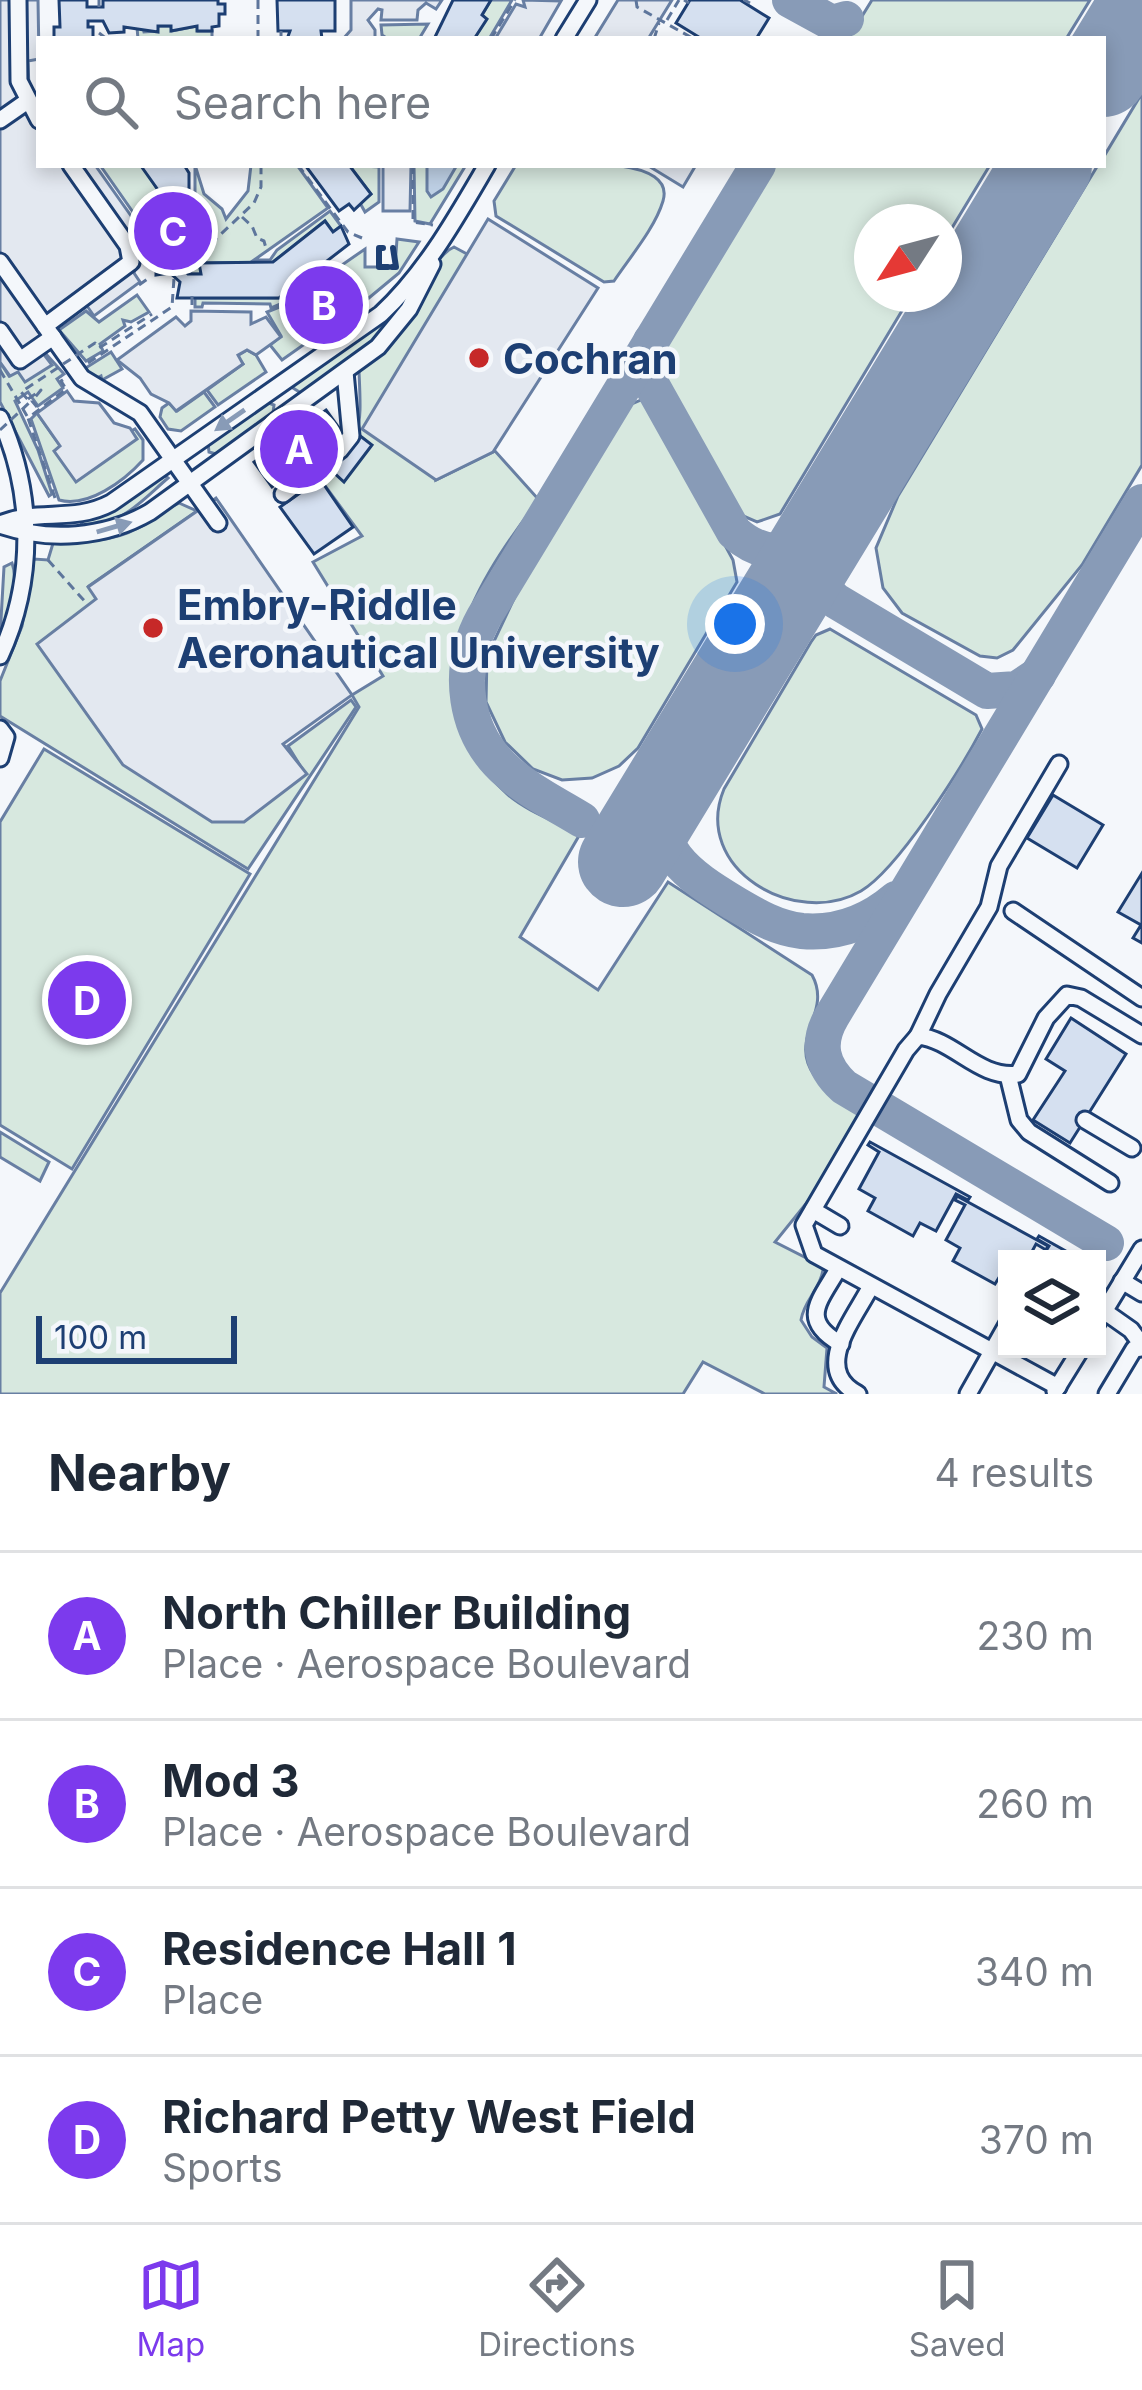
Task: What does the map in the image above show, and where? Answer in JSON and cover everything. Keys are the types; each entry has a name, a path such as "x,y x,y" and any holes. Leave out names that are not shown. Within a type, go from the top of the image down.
{"street":[{"path":"18,0 19,81 36,116"},
{"path":"566,36 588,0"},
{"path":"0,120 26,102"},
{"path":"0,331 20,360 131,262 128,246 73,168"},
{"path":"0,524 26,514 92,513 381,314 400,296 485,168"},
{"path":"0,524 27,534 104,532 125,526 191,483 378,347 409,310 439,231"},
{"path":"0,262 82,377 135,408 218,523"},
{"path":"284,494 351,436 345,372"},
{"path":"277,387 292,410"},
{"path":"0,418 10,442 27,534 17,610 0,656"},
{"path":"0,729 6,736 6,748 0,758"},
{"path":"1059,764 1000,866 989,907 918,1036 906,1049 805,1225 814,1254 1056,1390 1076,1358"},
{"path":"1013,910 1142,998"},
{"path":"918,1036 934,1038 1000,1076 1018,1074 1046,1018 1067,995 1081,998 1142,1035"},
{"path":"1008,1075 1019,1120 1029,1132 1110,1183"},
{"path":"1084,1120 1132,1148"},
{"path":"813,1210 840,1226"},
{"path":"1106,1309 1142,1250"},
{"path":"838,1269 815,1310 825,1334 841,1343"},
{"path":"1123,1281 1142,1293"},
{"path":"858,1394 836,1373 835,1355 871,1286"},
{"path":"1106,1319 1131,1330 1142,1347 1134,1349 1107,1394"},
{"path":"968,1394 998,1340"}],"path":[{"path":"258,0 258,36"},
{"path":"493,36 515,0"},
{"path":"636,0 637,7 658,21 692,36"},
{"path":"666,22 684,1"},
{"path":"655,36 661,27 658,21"},
{"path":"281,31 281,36"},
{"path":"99,33 103,36"},
{"path":"81,367 172,307 174,278 254,202 261,168"},
{"path":"300,168 348,232 362,238"},
{"path":"413,168 413,222 439,231"},
{"path":"241,216 268,252"},
{"path":"336,267 364,305"},
{"path":"139,286 149,278"},
{"path":"294,285 301,310"},
{"path":"192,296 192,309"},
{"path":"28,400 21,392 95,343 99,348 156,310 160,315"},
{"path":"0,370 28,418 55,500"},
{"path":"28,418 66,389 61,381 67,377"},
{"path":"0,430 41,390 32,401 38,409"},
{"path":"48,560 88,604"},
{"path":"76,589 88,587"}],"shaded area":[{"path":"0,0 38,0 36,60 28,61 29,89 36,98 36,168 97,168 141,230 132,238 140,255 134,273 140,282 94,316 87,306 54,329 45,356 52,365 25,382 18,372 10,376 0,362"},
{"path":"351,0 442,0 436,9 426,3 418,10 417,20 381,20 378,9 368,20 375,36 346,36 351,30"},
{"path":"491,0 512,0 491,36 476,36 486,19 482,15"},
{"path":"523,0 561,1 541,36 497,36 516,4 525,7"},
{"path":"618,0 672,0 650,36 596,36"},
{"path":"872,0 1090,0 1068,36 850,36"},
{"path":"428,24 421,36 384,36 381,25"},
{"path":"158,26 171,26 172,31 197,26 198,31 212,31 212,36 138,36 137,27 157,31"},
{"path":"1142,93 1142,465 1082,565 1013,650 997,658 980,656 902,613 883,588 876,548 898,496 1096,168 1106,168 1106,153"},
{"path":"102,168 144,168 158,190 158,247 151,247 151,238"},
{"path":"196,168 204,194 222,209 226,219 248,191 251,168 299,168 328,208 254,260 270,260 330,211 341,226 333,232 325,221 273,262 200,263 201,274 188,274 201,261 192,252 179,265 179,252 189,252 188,191 195,194"},
{"path":"351,168 379,168 379,202 365,212 360,203 371,194"},
{"path":"383,168 411,168 410,211 383,211"},
{"path":"414,168 464,168 430,224 415,221"},
{"path":"514,168 630,168 650,174 662,185 663,201 614,281 604,282 496,216 494,201"},
{"path":"652,168 694,168 683,187"},
{"path":"770,168 988,168 962,211 962,204 854,204 854,312 901,312 780,514 757,522 734,512 658,363 662,348"},
{"name":"Cochran","path":"488,219 598,288 493,452 436,480 362,429"},
{"path":"397,239 419,242 399,273 364,302 339,267 365,249 365,267 395,267"},
{"path":"454,247 467,254 436,480 495,451 539,500 490,571 471,608 458,645 454,683 459,721 476,758 507,794 580,834 520,937 598,990 668,882 812,975 818,992 806,1055 812,1073 861,1114 813,1195 775,1242 823,1270 801,1320 827,1348 824,1387 837,1394 765,1394 703,1362 683,1394 0,1394 0,1293 359,707 352,695 383,676 313,562 362,536 320,479 353,443 360,405 359,371 408,322 434,267"},
{"path":"336,270 360,305 345,316 341,310 300,303 296,298"},
{"path":"290,290 283,303 271,308 270,304 203,303 195,307 195,298 279,298"},
{"path":"137,295 149,312 131,322 123,320 125,326 100,344 103,351 86,361 59,330 86,311 99,322"},
{"path":"292,302 302,317 307,314 326,329 282,360 270,345 281,336 267,312"},
{"path":"400,306 382,333 357,355 301,393 293,388 294,382"},
{"path":"191,311 251,312 251,324 266,317 281,337 256,355 247,350 238,355 243,364 176,411 117,360 176,317 185,326 191,321"},
{"path":"247,350 266,372 218,405 207,390 243,364 237,356"},
{"path":"111,352 122,369 102,380 84,369"},
{"path":"46,354 64,374 57,379 63,388 38,406 28,392 15,401 38,450 49,496 0,402 0,362 9,376"},
{"path":"67,391 74,401 99,403 114,423 130,428 137,439 76,482 54,451 60,446 37,413"},
{"path":"204,392 215,407 181,431 168,429 160,417 162,408 169,403 177,411"},
{"path":"641,400 650,407 733,560 737,582 638,748 619,766 592,778 562,780 533,769 505,742 486,702 487,656 527,571 625,407"},
{"path":"266,402 274,405 273,413 216,454 209,452 208,443"},
{"path":"37,413 61,447 55,451 136,438 131,431 135,429 143,440 143,460 116,484 93,496 59,500 31,419"},
{"path":"162,473 168,478 129,511 108,522 81,526 82,521 103,515"},
{"path":"216,498 352,695 283,744 307,774 244,822 212,822 123,765 37,644 96,599 88,587"},
{"path":"179,503 197,511 89,586 96,598 306,775 288,746 351,700 356,707 248,869 0,716 0,681 22,626 34,559 48,560 54,540 118,536"},
{"path":"12,563 14,590 0,637 4,567"},
{"path":"830,629 976,715 982,729 927,817 876,879 835,901 808,902 780,897 736,866 722,844 718,818 724,789 811,642"},
{"path":"44,749 250,874 72,1169 0,1125 0,822"},
{"path":"0,1132 49,1162 40,1181 0,1157"}],"water":[{"path":"427,168 455,168 443,189 431,197"}],"building":[{"path":"59,0 87,0 87,7 103,7 103,0 218,0 225,4 225,14 219,14 219,26 212,31 197,31 197,26 171,31 171,26 158,26 158,32 124,27 124,32 109,33 103,21 88,21 93,36 54,36 54,27 60,27"},
{"path":"277,0 335,0 335,31 288,36 290,31 278,31"},
{"path":"453,0 491,0 482,15 487,19 476,36 435,36"},
{"path":"690,0 740,0 769,18 758,36 697,36 676,23"},
{"path":"142,168 186,168 189,253 179,252 179,265 188,274 201,274 199,263 273,262 325,221 333,232 341,226 349,244 279,298 177,298 180,282 170,273 156,275 158,190"},
{"path":"307,168 351,168 371,194 354,210 349,204 339,211"},
{"path":"331,282 348,306 317,328 307,314 303,318 300,303"},
{"path":"326,410 344,435 272,487 254,462"},
{"path":"359,435 372,445 344,482 331,470"},
{"path":"320,479 353,527 314,554 280,507"},
{"path":"1053,795 1103,825 1077,868 1027,838"},
{"path":"1142,873 1142,943 1133,938 1141,925 1118,912"},
{"path":"1071,1018 1126,1054 1070,1143 1033,1120 1065,1071 1046,1059"},
{"path":"870,1142 970,1197 956,1194 936,1231 920,1223 913,1236 868,1211 875,1198 859,1189 879,1152"},
{"path":"957,1196 1048,1246 1046,1250 1036,1244 1033,1250 998,1250 995,1284 953,1261 960,1248 946,1240 965,1205 955,1200"},
{"path":"1037,1239 1064,1250 1047,1250 1049,1246"}],"taxiway":[{"path":"790,0 832,23 846,19"},
{"path":"582,820 526,786 494,757 473,720 468,700 469,658 484,617 756,168"},
{"path":"651,341 645,358 650,382 734,532 758,547 780,551 803,544 825,529"},
{"path":"1106,1243 844,1087 830,1071 823,1045 832,1016 1142,502"},
{"path":"825,529 816,568 822,585 836,601 987,691 1017,689 1038,675"},
{"path":"669,788 663,827 676,858 702,882 758,917 793,929 828,930 864,920 896,899"}],"runway":[{"path":"1106,67 1142,8"},
{"path":"623,862 1045,168"}],"wall":[{"path":"383,248 379,248 379,267 388,267"},
{"path":"392,267 396,267 393,248"}],"place":[{"name":"Residence Hall 1","path":"173,231"},
{"name":"Mod 3","path":"324,305"},
{"name":"Cochran","path":"479,358"},
{"name":"North Chiller Building","path":"299,449"},
{"name":"Embry-Riddle Aeronautical University","path":"153,628"},
{"name":"Richard Petty West Field","path":"87,1000"}]}
